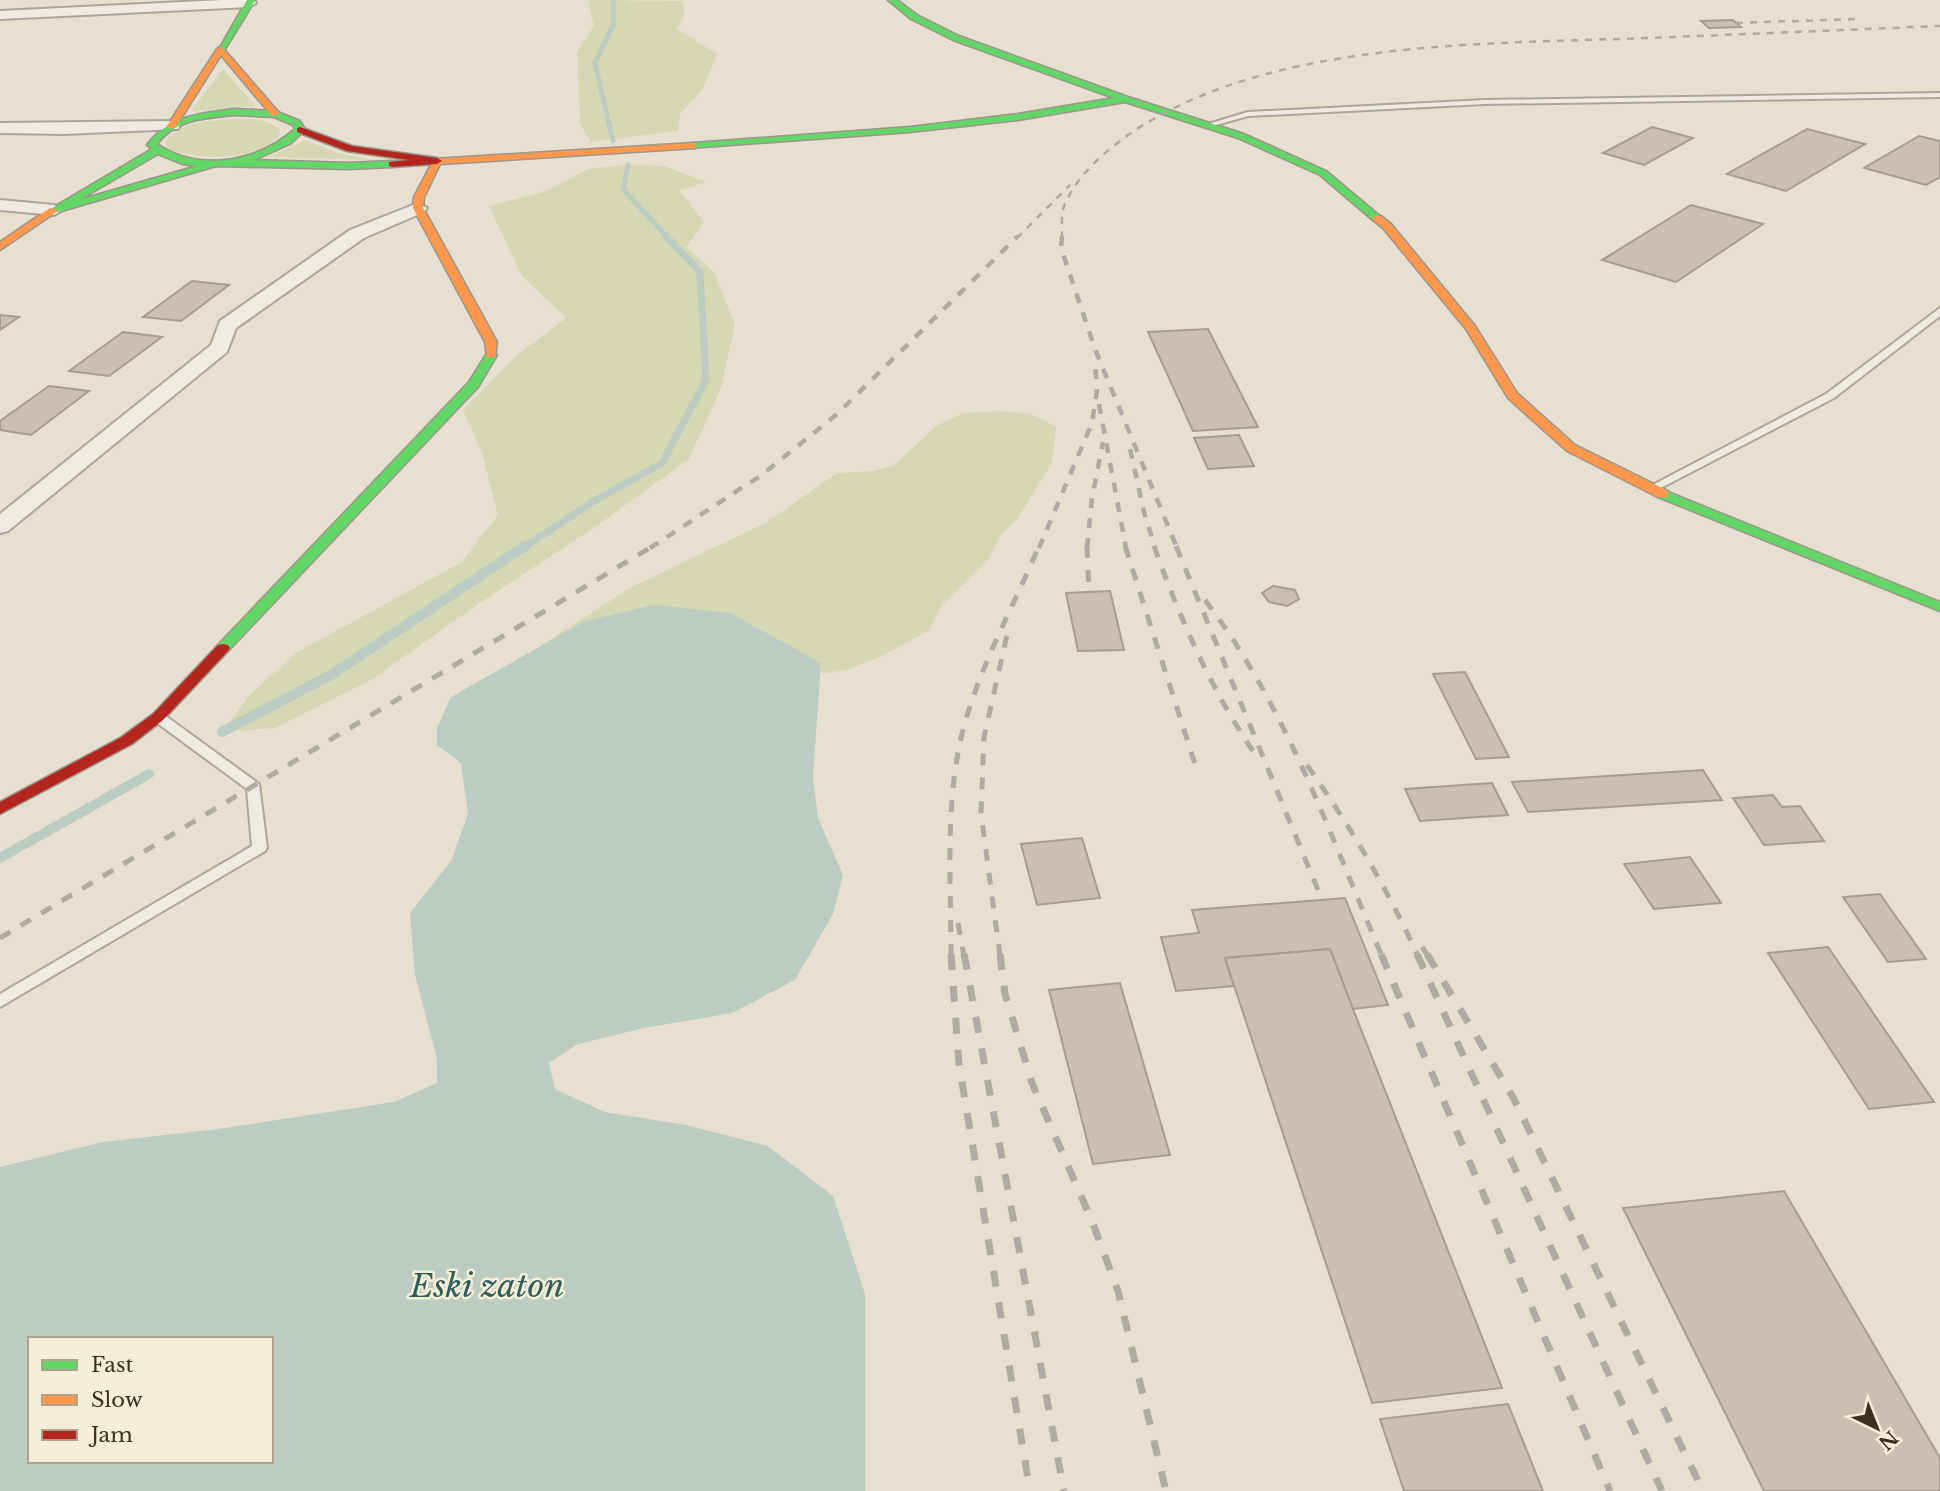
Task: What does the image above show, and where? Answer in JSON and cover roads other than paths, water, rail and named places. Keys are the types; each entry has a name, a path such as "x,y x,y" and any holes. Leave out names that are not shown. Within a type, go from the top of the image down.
{"street":[{"path":"892,0 914,17 956,38 1162,112 1209,125 1274,150 1323,173 1387,226 1471,328 1512,395 1571,448 1651,489 1940,607"},
{"path":"0,15 30,6 250,1"},
{"path":"172,126 250,1"},
{"path":"221,49 275,114"},
{"path":"0,205 54,210 221,162 277,149 296,138 300,130 298,123 275,114 234,112 190,119 172,126 154,139 152,145 156,151 181,160 221,162 296,166 437,161 737,145 937,127 1086,108 1125,99"},
{"path":"0,128 64,130 172,126"},
{"path":"300,130 324,142 369,155 437,161"},
{"path":"0,247 54,210 156,151"},
{"path":"0,809 126,741 158,717 474,384 491,356 491,342 418,208 419,197 437,161"},
{"path":"0,526 220,348 227,325 357,234 418,208"}],"lane":[{"path":"1209,125 1248,114 1485,102 1940,95"},
{"path":"1651,489 1830,396 1940,312"},
{"path":"0,1001 260,848 254,788 158,717"}],"water":[{"name":"Eski zaton","path":"654,605 730,613 821,663 813,777 818,818 843,875 833,914 795,980 732,1013 644,1028 578,1044 549,1063 555,1089 605,1112 686,1125 768,1146 833,1196 865,1294 865,1491 0,1491 0,1167 103,1142 218,1129 394,1102 437,1083 437,1059 415,975 410,913 451,861 468,814 461,763 437,745 437,728 451,697 585,621"}],"waterway":[{"path":"613,0 613,25 595,63 613,141"},
{"path":"628,165 623,189 668,238"},
{"path":"523,548 594,501 662,463 706,380 700,272 666,236"},
{"path":"222,732 331,675 525,546"},
{"path":"0,858 149,774"}],"railway":[{"path":"1736,23 1856,19"},
{"path":"1062,236 1064,206 1076,184 1101,156 1131,133 1187,102 1248,79 1313,63 1381,52 1451,46 1940,26"},
{"path":"1017,238 1070,185"},
{"path":"650,548 763,474 836,415 1018,236"},
{"path":"1062,236 1061,248 1095,349 1177,548"},
{"path":"1039,548 1092,423 1097,390 1095,363"},
{"path":"1099,404 1126,548"},
{"path":"1087,547 1092,498 1103,442"},
{"path":"1130,449 1155,548"},
{"path":"0,938 653,546"},
{"path":"951,956 951,819 961,738 976,689 1039,546"},
{"path":"1125,546 1195,764"},
{"path":"1154,546 1197,652 1223,703 1253,751"},
{"path":"1176,546 1318,890"},
{"path":"1087,547 1089,592"},
{"path":"1205,600 1260,683 1283,727 1325,818 1382,956"},
{"path":"1000,956 981,813 984,737 1007,635"},
{"path":"1307,765 1367,858 1418,956"},
{"path":"958,923 964,956"},
{"path":"1422,947 1428,956"},
{"path":"951,954 959,1064 1030,1491"},
{"path":"964,954 1064,1491"},
{"path":"1000,954 1005,994 1032,1083 1092,1221 1118,1291 1166,1491"},
{"path":"1381,954 1610,1491"},
{"path":"1417,954 1662,1491"},
{"path":"1427,954 1514,1099 1703,1491"}]}
